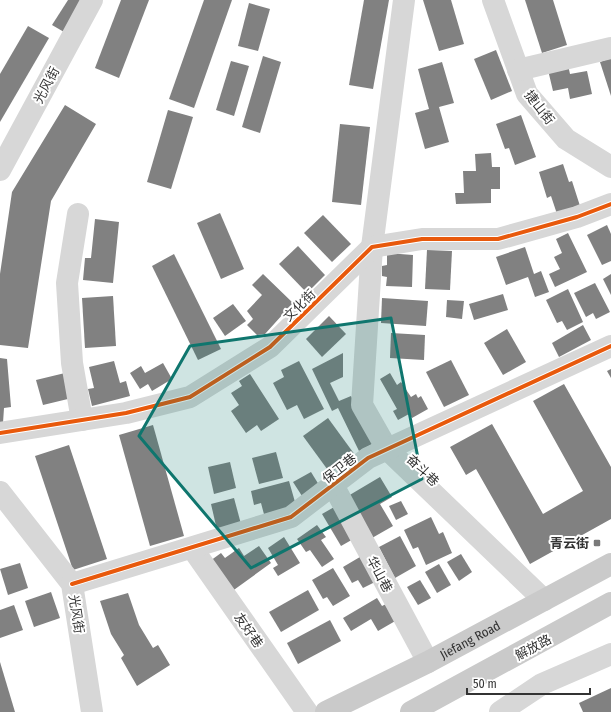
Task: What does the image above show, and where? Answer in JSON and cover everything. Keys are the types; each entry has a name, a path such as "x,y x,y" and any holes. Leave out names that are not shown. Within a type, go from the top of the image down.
{"main road":[{"name":"Jiefang Road","path":"326,712 428,662 611,564"},
{"name":"解放路","path":"411,712 611,603"}],"street":[{"name":"光风街","path":"0,170 92,0"},
{"name":"奋斗巷","path":"404,0 372,247 362,405 387,449 544,600"},
{"name":"捷山街","path":"493,0 527,94 566,139 611,167"},
{"path":"518,70 611,48"},
{"path":"372,247 422,239 498,239 577,217 611,204"},
{"path":"78,214 67,283 72,363 82,420"},
{"name":"文化街","path":"0,433 126,413 190,397 270,347 372,247"},
{"name":"保卫巷","path":"72,584 291,517 368,458 611,346"},
{"name":"华山巷","path":"333,485 428,662"},
{"name":"光风街","path":"0,492 72,584 92,712"},
{"name":"友好巷","path":"192,548 307,712"},
{"path":"500,712 542,684 611,654"}],"highlighted area":[{"path":"391,318 422,479 251,568 139,436 190,346"}],"building":[{"path":"68,0 84,0 64,32 52,25"},
{"path":"121,0 149,0 119,78 95,68"},
{"path":"204,0 232,0 194,108 169,99"},
{"path":"364,0 389,0 373,89 349,85"},
{"path":"423,0 451,0 464,44 439,51"},
{"path":"525,0 553,0 567,45 542,53"},
{"path":"249,3 270,9 258,51 238,46"},
{"path":"28,26 49,38 0,122 0,74"},
{"path":"496,50 512,91 491,100 474,59"},
{"path":"263,56 281,62 260,133 242,127"},
{"path":"611,58 611,96 600,62"},
{"path":"231,61 249,66 234,116 216,110"},
{"path":"442,62 454,103 439,107 449,142 425,149 415,113 429,109 418,69"},
{"path":"568,65 570,74 587,71 592,94 570,99 568,88 553,91 548,70"},
{"path":"65,105 96,124 51,201 28,348 0,345 0,274 12,192"},
{"path":"168,110 193,117 171,189 147,182"},
{"path":"521,115 536,157 515,165 509,148 505,149 496,124"},
{"path":"340,124 370,127 361,205 332,202"},
{"path":"491,153 492,167 500,167 500,189 491,189 491,203 456,204 455,193 464,193 463,171 476,171 475,154"},
{"path":"563,164 569,182 572,181 580,206 557,214 551,196 547,198 539,172"},
{"path":"220,213 244,269 221,279 197,223"},
{"path":"323,215 351,244 332,262 304,233"},
{"path":"95,219 119,222 113,283 83,280 85,258 91,258"},
{"path":"607,225 611,234 611,261 602,265 587,235"},
{"path":"568,233 587,272 555,287 549,274 560,269 554,257 562,253 556,239"},
{"path":"298,246 325,275 307,293 279,264"},
{"path":"525,247 534,274 541,271 549,292 535,297 528,277 506,285 496,257"},
{"path":"427,250 452,251 450,290 425,289"},
{"path":"387,253 413,255 412,287 386,286 387,277 382,276 382,266 387,265"},
{"path":"174,254 221,349 198,360 152,266"},
{"path":"263,274 293,303 265,334 257,335 247,325 253,319 247,311 262,295 252,285"},
{"path":"611,274 611,295 603,279"},
{"path":"595,283 610,312 596,319 593,313 586,317 574,293"},
{"path":"568,289 583,322 567,330 562,321 557,323 546,300"},
{"path":"503,294 508,310 474,320 469,304"},
{"path":"113,296 116,346 85,348 82,298"},
{"path":"382,298 428,301 426,326 381,323"},
{"path":"447,300 464,301 462,319 446,317"},
{"path":"233,304 246,321 225,336 213,318"},
{"path":"329,316 346,334 322,357 306,339"},
{"path":"583,325 591,340 559,357 552,343"},
{"path":"507,329 526,362 503,375 484,343"},
{"path":"391,333 425,335 424,360 390,358"},
{"path":"343,353 343,377 330,383 339,401 351,396 374,443 359,451 338,408 332,411 312,369"},
{"path":"0,358 7,359 11,407 4,408 3,423 0,424"},
{"path":"451,360 469,395 444,407 426,372"},
{"path":"114,361 120,383 126,381 130,396 92,406 88,389 94,388 89,367"},
{"path":"299,361 324,409 304,419 297,405 287,410 273,383 284,377 281,370"},
{"path":"163,363 172,379 152,391 148,384 140,389 130,373 141,366 145,373"},
{"path":"611,369 611,378 607,371"},
{"path":"65,373 72,398 43,405 36,380"},
{"path":"390,373 397,385 401,382 411,397 416,394 418,398 421,396 428,409 412,418 409,414 398,420 393,411 397,409 380,379"},
{"path":"250,374 279,419 261,431 257,425 246,433 231,411 239,405 231,393 242,386 239,381"},
{"path":"564,384 611,467 611,519 530,564 476,469 466,475 450,447 492,424 543,514 583,491 533,401"},
{"path":"328,418 355,455 330,473 303,436"},
{"path":"153,425 184,536 150,546 119,435"},
{"path":"69,445 107,559 73,570 35,456"},
{"path":"276,452 283,478 259,484 252,458"},
{"path":"230,462 236,488 214,494 208,467"},
{"path":"311,472 319,485 302,496 293,482"},
{"path":"380,477 392,497 380,504 393,526 372,538 348,496"},
{"path":"289,481 297,509 265,518 261,503 254,505 251,491"},
{"path":"234,498 241,524 217,530 211,504"},
{"path":"401,501 408,514 396,520 389,506"},
{"path":"336,506 355,538 341,546 322,514"},
{"path":"431,517 439,534 443,532 452,553 426,565 418,547 413,549 404,530"},
{"path":"317,525 326,537 321,540 334,559 322,567 310,550 306,552 297,539"},
{"path":"400,536 416,566 395,578 379,547"},
{"path":"284,537 300,563 278,576 273,568 278,565 268,548"},
{"path":"259,546 271,563 231,592 210,561 221,553 225,558 239,548 244,556"},
{"path":"365,554 379,580 363,588 358,580 352,583 343,567"},
{"path":"461,554 472,572 459,581 447,562"},
{"path":"20,563 28,588 8,595 0,569"},
{"path":"439,564 451,585 437,593 425,572"},
{"path":"333,568 350,596 333,606 327,597 323,599 312,580"},
{"path":"420,580 431,598 418,605 407,587"},
{"path":"308,590 319,610 281,632 269,612"},
{"path":"51,592 60,618 34,627 25,601"},
{"path":"128,593 139,625 153,648 158,645 170,665 137,686 121,658 124,655 111,634 100,601"},
{"path":"377,598 382,606 388,603 397,620 378,631 371,619 351,631 343,618"},
{"path":"14,605 23,630 0,638 0,610"},
{"path":"330,620 341,641 298,664 287,643"},
{"path":"0,662 15,712 0,712"},
{"path":"611,688 611,712 583,712 579,703"}],"cycle path":[{"path":"0,433 126,413 190,397 270,347 372,247 422,239 498,239 577,217 611,204"},
{"path":"72,584 291,517 368,458 611,346"}],"place":[{"name":"青云街","path":"597,543"}]}
